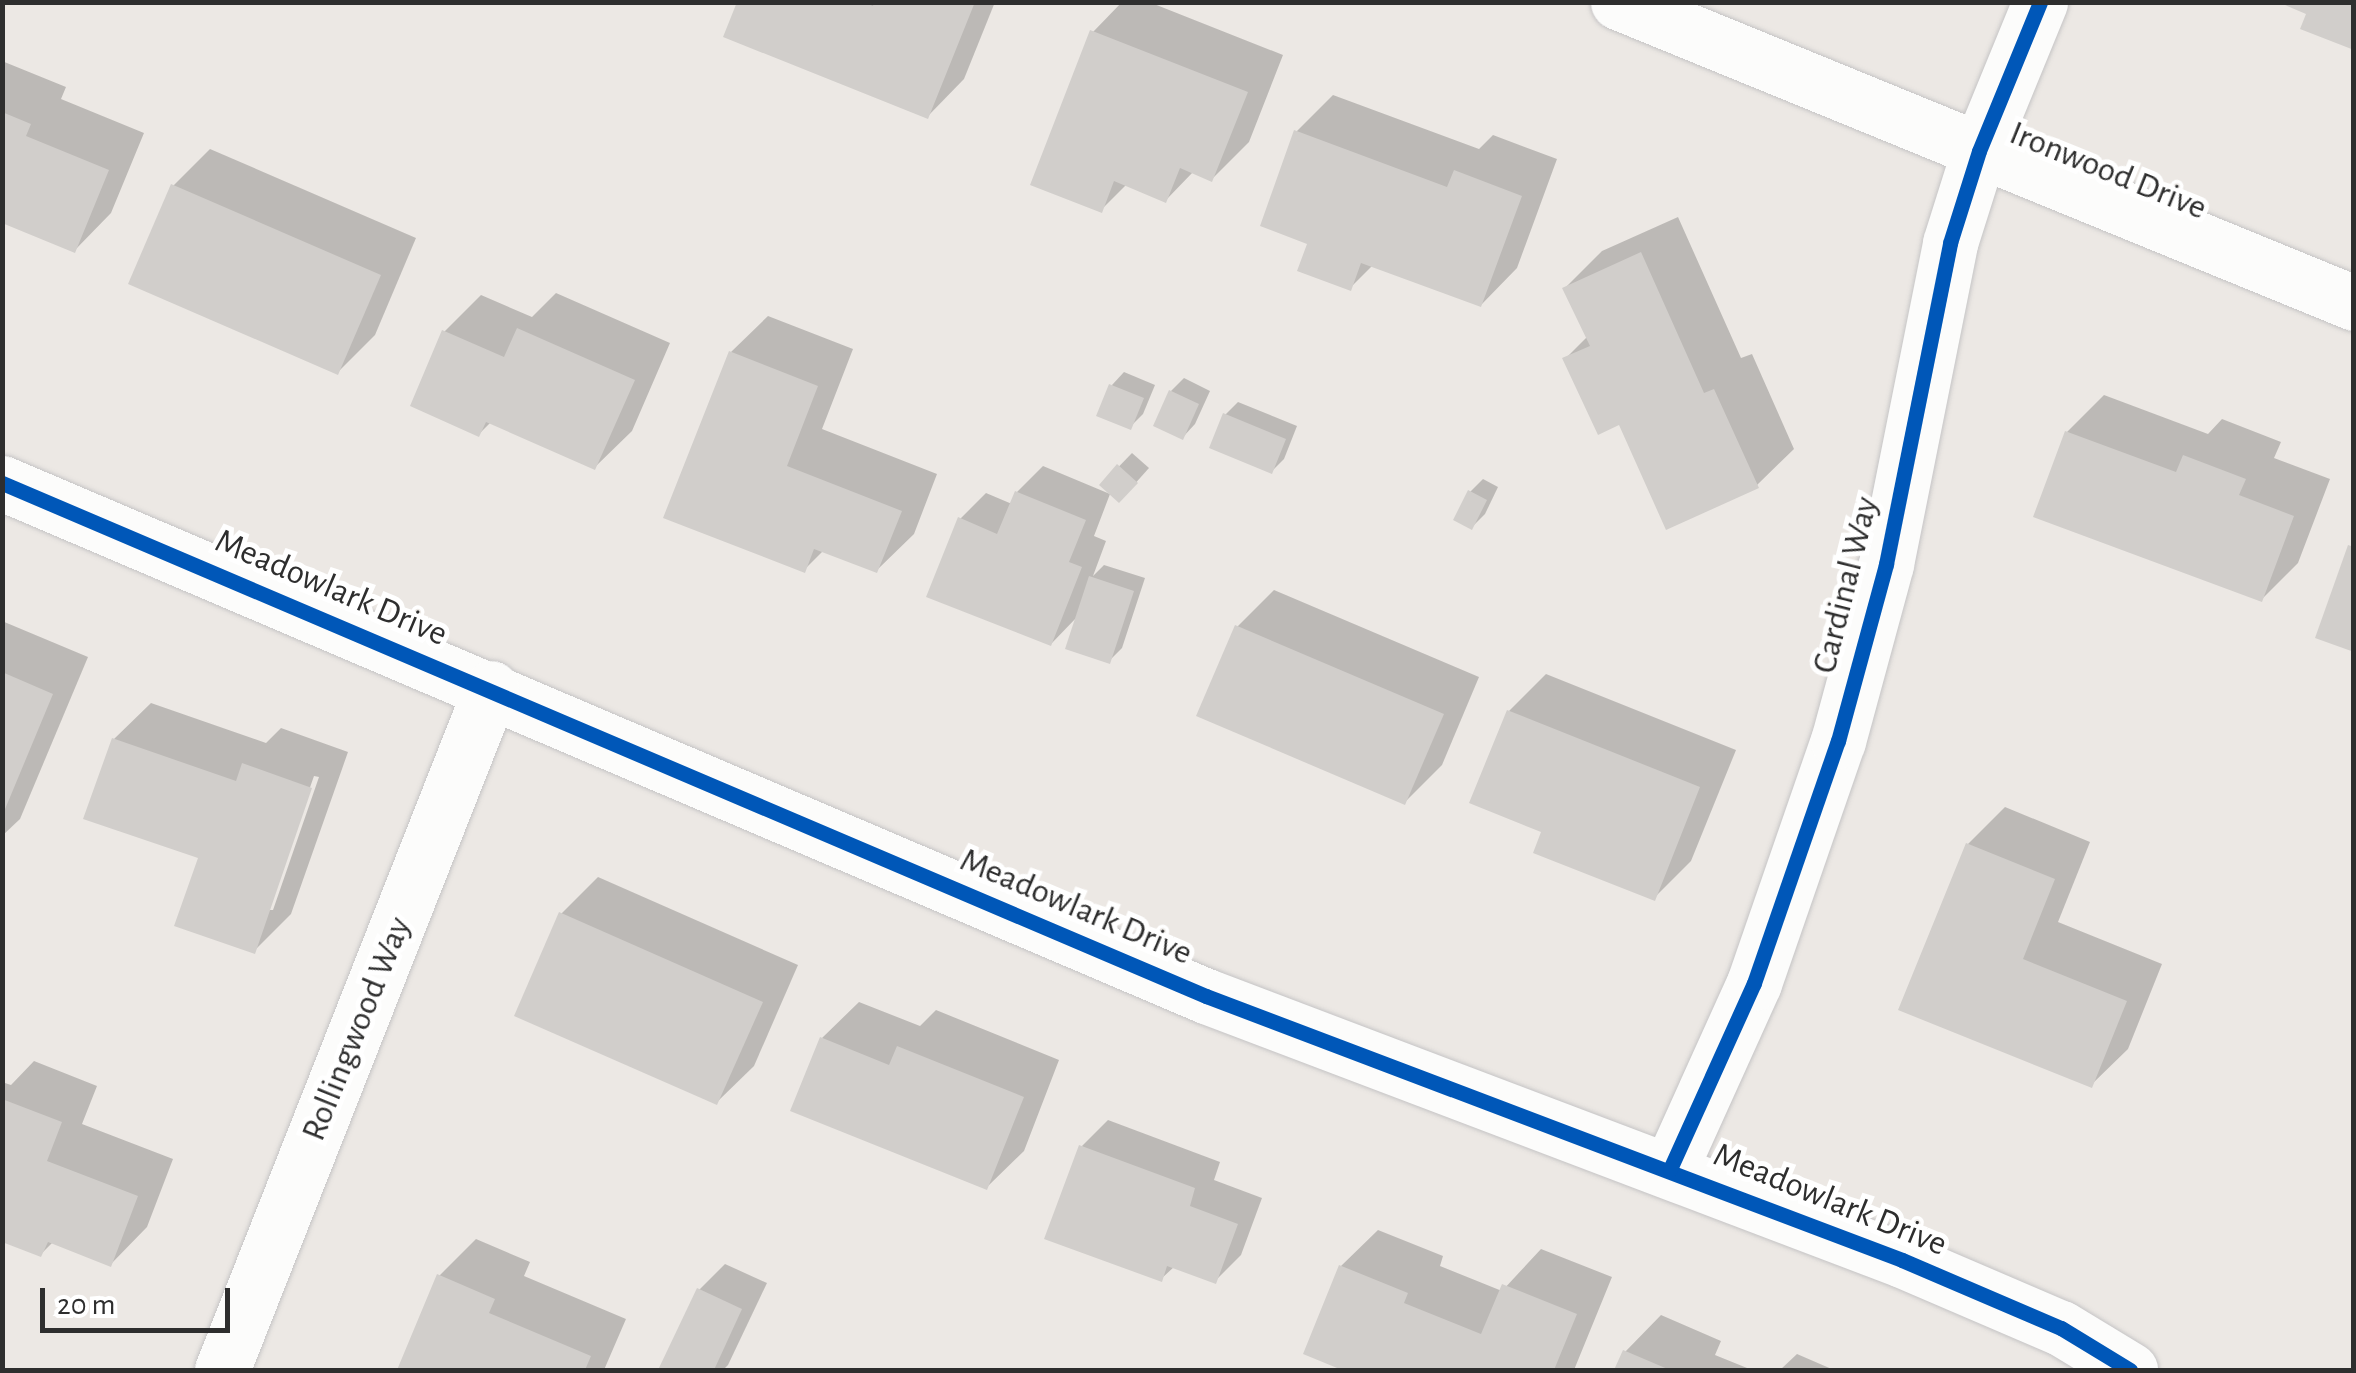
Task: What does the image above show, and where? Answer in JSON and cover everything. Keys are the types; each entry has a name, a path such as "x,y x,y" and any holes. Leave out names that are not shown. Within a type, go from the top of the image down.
{"street":[{"name":"Ironwood Drive","path":"1618,2 2354,303"},
{"name":"Cardinal Way","path":"1670,1169 1754,983 1838,740 1886,564 1938,294 1979,151 2040,2"},
{"name":"Meadowlark Drive","path":"2,483 491,688 1206,996 1670,1169 2061,1328 2130,1370"},
{"name":"Rollingwood Way","path":"222,1370 491,688"}],"building":[{"path":"737,2 863,2 873,6 874,2 975,2 928,119 723,37"},
{"path":"2278,2 2354,2 2354,50 2300,29 2306,14"},
{"path":"1090,30 1248,92 1212,182 1180,168 1166,203 1114,181 1102,213 1030,185"},
{"path":"2,112 31,124 26,136 109,170 75,253 2,223"},
{"path":"1294,130 1447,187 1454,170 1522,196 1481,307 1361,263 1351,291 1297,271 1307,244 1260,226"},
{"path":"171,184 381,275 338,375 128,284"},
{"path":"1641,252 1704,393 1714,389 1759,488 1666,530 1619,425 1598,435 1562,358 1590,346 1562,288"},
{"path":"517,328 635,380 595,470 486,422 479,437 410,406 442,330 504,357"},
{"path":"729,351 818,386 787,466 902,511 877,573 814,549 805,573 663,518"},
{"path":"1109,384 1144,398 1131,430 1096,416"},
{"path":"1169,390 1199,404 1183,440 1153,426"},
{"path":"1223,413 1286,439 1272,474 1209,448"},
{"path":"2065,431 2176,472 2183,455 2246,479 2239,495 2294,516 2262,602 2033,517"},
{"path":"1117,464 1138,483 1119,503 1099,485"},
{"path":"1468,490 1487,500 1472,530 1453,520"},
{"path":"1015,491 1086,520 1069,562 1082,567 1051,646 926,597 958,517 997,534"},
{"path":"2348,545 2354,547 2354,652 2315,638"},
{"path":"1089,576 1134,591 1110,664 1065,649"},
{"path":"1235,625 1444,714 1405,805 1196,716"},
{"path":"2,672 53,694 3,814 2,814"},
{"path":"1507,710 1700,787 1655,901 1533,853 1541,832 1469,803"},
{"path":"112,738 236,781 242,763 312,788 255,954 174,926 198,858 83,819"},
{"path":"1966,843 2055,879 2023,959 2127,1001 2092,1088 1898,1010"},
{"path":"559,912 763,1002 717,1105 514,1016"},
{"path":"820,1037 889,1065 897,1046 1024,1097 987,1190 790,1111"},
{"path":"2,1099 62,1122 47,1161 138,1196 111,1267 48,1242 41,1257 2,1242"},
{"path":"1079,1145 1195,1188 1190,1206 1238,1224 1216,1284 1167,1266 1162,1282 1044,1239"},
{"path":"1339,1265 1408,1293 1404,1303 1481,1334 1502,1284 1577,1314 1554,1370 1342,1370 1303,1354"},
{"path":"437,1274 495,1299 489,1313 591,1356 585,1370 397,1370"},
{"path":"697,1288 742,1309 714,1370 658,1370"},
{"path":"1623,1350 1670,1370 1614,1370"}],"cycle path":[{"path":"1670,1169 1754,983 1838,741 1886,564 1950,243 1979,151 2040,2"},
{"path":"2,483 1206,996 1902,1260 2061,1328 2130,1370"}]}
